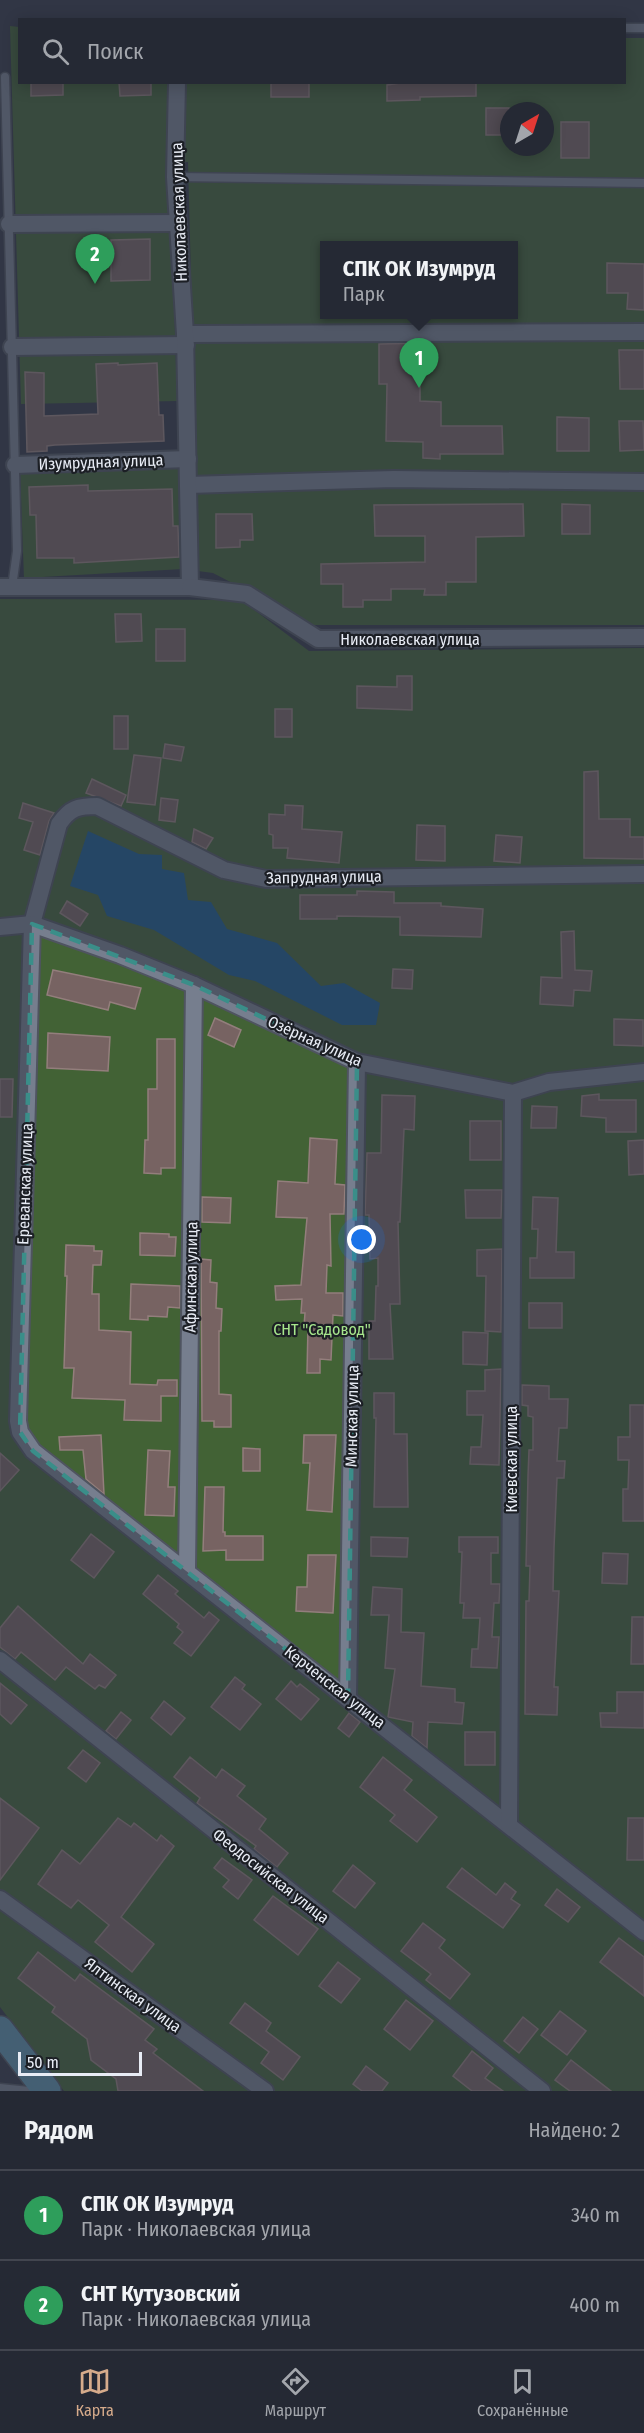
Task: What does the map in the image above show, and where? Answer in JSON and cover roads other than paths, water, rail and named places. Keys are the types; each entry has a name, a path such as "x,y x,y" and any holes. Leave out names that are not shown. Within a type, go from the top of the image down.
{"main road":[{"path":"0,2030 46,2091"}],"street":[{"name":"Николаевская улица","path":"177,84 175,177 185,339 190,586"},
{"path":"9,224 178,223"},
{"path":"12,347 185,339 644,332"},
{"name":"Изумрудная улица","path":"15,465 188,459"},
{"path":"188,485 394,479 644,482"},
{"name":"Николаевская улица","path":"6,588 190,586 247,594 318,639 644,637"},
{"name":"Запрудная улица","path":"32,924 59,824 67,812 76,807 87,806 106,810 224,870 266,879 644,874"},
{"name":"Озёрная улица","path":"0,927 32,924 194,985 357,1062 513,1093 549,1083 644,1072"},
{"name":"Ереванская улица","path":"25,1443 18,1421 32,924"},
{"name":"Афинская улица","path":"187,1570 194,985"},
{"name":"Минская улица","path":"348,1698 357,1062"},
{"name":"Киевская улица","path":"510,1825 513,1093"},
{"name":"Керченская улица","path":"25,1443 644,1932"},
{"name":"Феодосийская улица","path":"0,1660 542,2091"},
{"name":"Ялтинская улица","path":"0,1899 265,2091"}],"lane":[{"path":"626,28 644,28"},
{"path":"5,77 17,550 6,588"},
{"path":"175,177 644,183"},
{"path":"0,2088 29,2091"}],"water":[{"path":"88,831 139,854 162,855 162,869 184,873 188,900 211,902 227,929 277,943 321,986 344,983 380,1003 376,1025 342,1025 255,981 229,975 154,930 107,916 98,895 70,886"}],"place":[{"name":"СНТ Кутузовский","path":"95,284"},
{"name":"СПК ОК Изумруд","path":"419,388"}],"park label":[{"name":"СНТ \"Садовод\"","path":"322,1329"}]}
